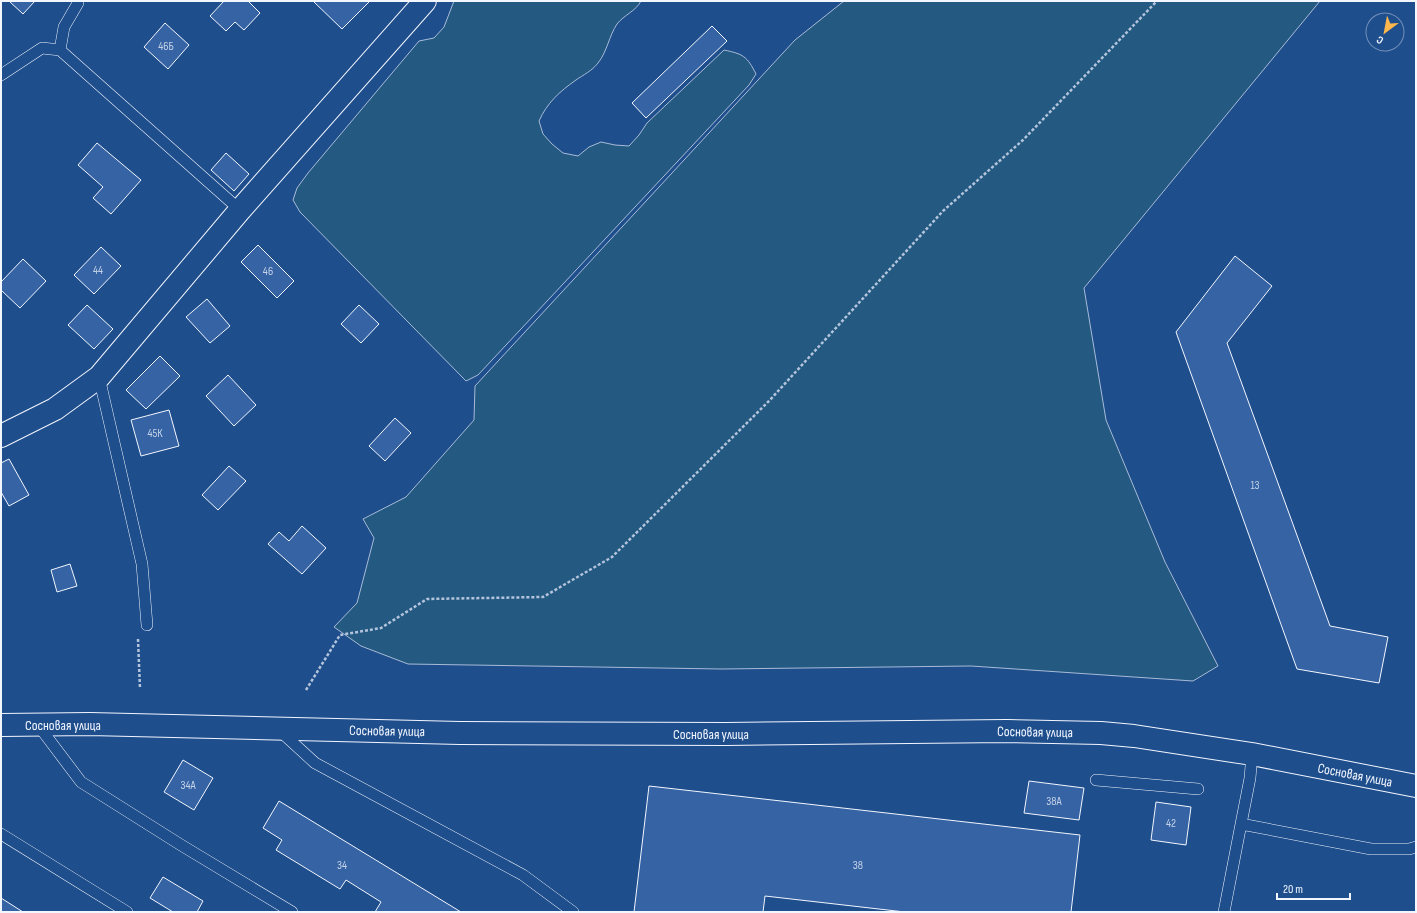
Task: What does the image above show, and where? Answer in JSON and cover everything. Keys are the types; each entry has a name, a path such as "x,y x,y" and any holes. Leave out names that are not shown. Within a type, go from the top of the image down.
{"street":[{"path":"1,436 55,408 98,377 240,210 425,1"},
{"name":"Сосновая улица","path":"1,725 90,724 476,733 726,734 1007,731 1101,733 1134,736 1252,754 1416,786"}],"lane":[{"path":"60,50 64,27 78,3"},
{"path":"1,75 42,48 60,50 240,210"},
{"path":"98,377 142,564 146,625"},
{"path":"38,725 81,782 292,912"},
{"path":"278,729 315,763 523,875 573,912"},
{"path":"1224,912 1250,778 1252,754"},
{"path":"1096,780 1198,788"},
{"path":"1241,824 1371,849 1409,849 1416,847"},
{"path":"1,834 127,912"}],"path":[{"path":"306,690 340,635 381,628 427,599 543,597 612,557 769,401 943,211 1023,140 1157,1"},
{"path":"138,652 140,689"}],"shaded area":[{"path":"454,1 641,1 636,8 617,24 604,54 596,66 570,84 550,103 542,115 539,121 543,134 563,153 578,156 589,147 601,142 629,146 647,123 724,50 744,57 750,63 756,74 749,85 478,375 466,381 300,212 293,200 297,188 308,173 419,41 434,38 444,27"},
{"path":"844,1 1320,1 1084,288 1106,420 1165,562 1218,666 1193,681 971,666 721,669 408,664 361,646 334,627 357,603 374,538 363,519 406,497 474,420 475,386 795,40"}],"building":[{"path":"9,1 35,1 23,14"},
{"path":"224,1 248,1 260,13 244,30 235,22 226,31 210,16"},
{"path":"313,1 368,1 369,2 342,29"},
{"path":"165,23 189,45 168,69 144,47"},
{"path":"712,26 727,41 646,118 632,103"},
{"path":"97,143 141,180 111,214 93,198 103,187 78,165"},
{"path":"226,153 249,174 234,191 211,170"},
{"path":"258,245 294,281 277,298 241,262"},
{"path":"101,247 121,266 94,294 74,275"},
{"path":"1235,256 1272,286 1227,343 1330,626 1388,637 1379,683 1297,669 1176,332"},
{"path":"23,259 46,281 20,308 1,290 1,282"},
{"path":"207,299 230,326 210,343 186,317"},
{"path":"87,305 113,329 94,349 68,325"},
{"path":"359,305 379,324 361,343 341,324"},
{"path":"160,356 180,376 146,409 126,390"},
{"path":"228,375 256,405 234,426 206,396"},
{"path":"169,410 179,446 141,456 131,420"},
{"path":"395,418 411,433 385,461 369,446"},
{"path":"9,459 29,495 9,506 1,492 1,463"},
{"path":"229,466 246,481 218,510 202,495"},
{"path":"302,526 326,548 302,574 268,544 279,532 289,541"},
{"path":"70,564 77,586 57,592 51,570"},
{"path":"183,760 213,778 194,810 164,792"},
{"path":"1029,781 1084,788 1079,820 1024,813"},
{"path":"649,786 1080,835 1071,912 905,912 765,896 763,912 634,912"},
{"path":"279,801 461,912 375,912 381,902 346,880 340,889 276,850 282,840 263,828"},
{"path":"1156,802 1191,807 1186,845 1151,840"},
{"path":"163,877 203,901 197,912 173,912 150,898"},
{"path":"1,898 23,912 1,912"}]}
